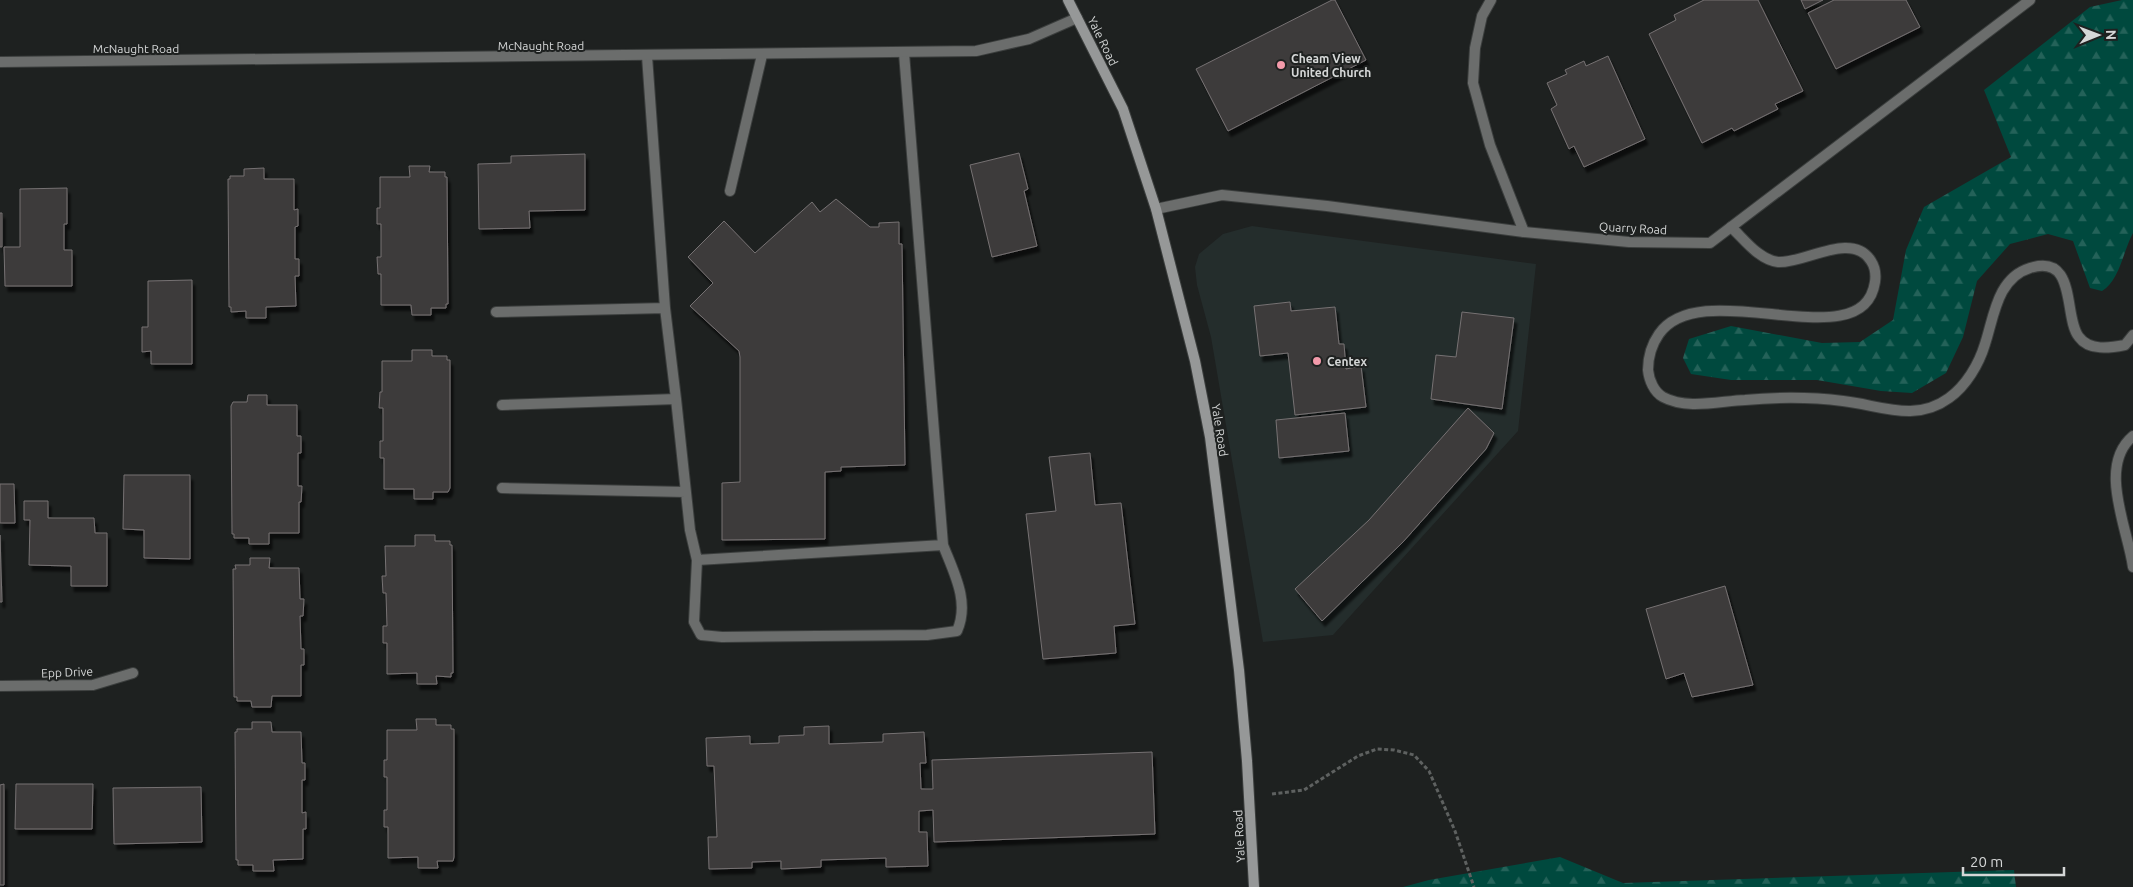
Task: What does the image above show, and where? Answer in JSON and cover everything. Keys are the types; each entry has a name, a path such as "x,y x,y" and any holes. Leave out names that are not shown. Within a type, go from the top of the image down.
{"main road":[{"name":"Yale Road","path":"1068,0 1123,109 1156,209 1195,360 1210,437 1236,650 1249,797 1254,887"}],"street":[{"path":"1491,0 1482,16 1475,48 1473,82 1490,145 1524,232"},
{"name":"Quarry Road","path":"1156,209 1222,195 1327,206 1524,232 1629,242 1710,243 2030,0"},
{"name":"McNaught Road","path":"0,62 762,55 976,51 1029,39 1077,18"},
{"path":"647,56 665,308 690,530 696,560 694,622 701,635 722,637 927,635 957,632 962,619 962,592 943,545 904,53"},
{"path":"730,191 762,55"},
{"path":"1731,227 1760,254 1778,262 1838,248 1851,249 1863,253 1870,258 1874,266 1875,286 1871,296 1856,310 1836,316 1815,319 1722,309 1702,310 1680,317 1658,335 1651,350 1648,365 1653,387 1660,396 1667,399 1692,403 1796,398 1846,401 1901,412 1918,412 1949,399 1961,387 1984,347 1998,299 2006,285 2022,271 2032,267 2051,268 2059,273 2066,284 2071,303 2074,328 2079,338 2086,344 2103,348 2125,345 2133,334"},
{"path":"496,312 665,308"},
{"path":"502,405 676,399"},
{"path":"2133,436 2124,446 2115,474 2117,497 2133,567"},
{"path":"502,488 686,492"},
{"path":"696,560 943,545"},
{"name":"Epp Drive","path":"0,686 93,685 132,673"}],"path":[{"path":"1249,797 1304,790 1358,756 1378,749 1394,750 1414,756 1429,772 1455,831 1474,887"}],"shaded area":[{"path":"1252,226 1536,264 1518,431 1333,635 1263,642 1211,337 1197,285 1195,267 1199,254 1223,234"}],"green space":[{"path":"2122,0 2133,0 2133,233 2117,273 2108,286 2102,291 2090,288 2073,241 2048,234 2010,244 1977,281 1963,337 1946,373 1912,393 1881,391 1817,380 1731,380 1691,374 1683,358 1689,339 1731,326 1822,343 1860,342 1893,320 1906,250 1924,207 2011,157 1984,90 2090,7"},
{"path":"1560,857 1623,883 2014,870 2016,887 1403,887 1429,880"}],"building":[{"name":"Cheam View United Church","path":"1335,0 1366,60 1228,131 1196,69"},
{"path":"1704,0 1758,0 1803,91 1775,104 1778,109 1734,131 1732,128 1702,143 1649,34 1676,20 1674,15"},
{"path":"1801,0 1823,0 1805,9"},
{"path":"1834,0 1906,0 1920,27 1836,69 1808,13"},
{"path":"1608,56 1645,139 1584,167 1574,146 1569,149 1551,109 1557,105 1547,83 1567,74 1565,70 1584,61 1586,66"},
{"path":"1019,153 1028,189 1024,191 1037,246 992,257 970,165"},
{"path":"585,154 585,210 529,211 530,228 479,229 478,164 511,163 511,156"},
{"path":"409,166 430,166 429,172 445,172 445,177 447,177 448,304 446,304 446,308 431,308 431,315 412,315 411,305 381,305 381,274 378,274 377,257 381,257 381,224 377,224 377,208 380,208 380,177 410,177"},
{"path":"264,168 264,179 294,179 294,210 298,209 298,226 295,227 295,259 299,259 299,276 295,276 296,306 266,307 266,318 246,318 246,311 231,312 231,307 229,307 228,179 230,179 230,176 244,176 244,169"},
{"path":"67,188 67,224 64,224 64,250 72,250 72,286 5,286 4,247 20,247 20,189"},
{"path":"836,199 870,227 879,227 879,223 899,222 899,244 902,244 905,465 841,467 841,471 825,472 825,539 722,540 722,483 740,482 740,357 739,351 690,306 713,283 688,257 724,221 755,253 812,202 820,212"},
{"path":"0,213 2,213 2,247 0,247"},
{"path":"192,280 192,364 151,364 151,351 142,352 142,327 148,327 148,281"},
{"name":"Centex","path":"1290,302 1291,311 1335,307 1339,344 1344,344 1346,369 1361,366 1366,407 1295,415 1288,353 1260,356 1254,306"},
{"path":"1462,312 1514,318 1502,409 1431,399 1436,355 1456,357"},
{"path":"412,350 432,350 432,356 447,356 447,360 450,360 450,488 448,492 433,492 433,499 414,499 414,489 384,489 384,458 380,458 380,441 383,441 383,408 379,408 380,392 382,392 382,361 412,361"},
{"path":"248,395 267,395 267,405 297,405 297,436 301,436 301,453 298,453 298,486 302,486 301,502 299,502 299,533 269,533 269,544 249,544 249,538 234,538 234,534 232,534 231,406 233,402 247,402"},
{"path":"1468,408 1494,433 1486,449 1403,542 1322,621 1295,589 1369,520"},
{"path":"1345,413 1349,451 1279,458 1276,420"},
{"path":"1090,453 1095,505 1121,503 1135,624 1114,626 1116,653 1043,659 1026,514 1056,511 1049,457"},
{"path":"124,475 190,475 190,559 144,558 144,530 123,529"},
{"path":"0,484 14,484 15,523 0,523"},
{"path":"24,501 48,501 48,518 94,518 95,533 107,533 107,586 71,586 71,566 29,565 30,520 24,520"},
{"path":"0,535 2,602 0,602"},
{"path":"415,535 435,535 435,541 450,541 450,545 452,545 453,673 451,673 451,677 436,676 437,684 417,684 417,673 387,674 387,643 383,643 383,626 387,626 386,593 383,593 382,576 386,576 385,546 415,546"},
{"path":"250,558 270,558 269,568 299,568 300,599 304,599 303,616 300,616 301,649 304,649 304,665 301,665 301,696 272,696 271,707 252,707 251,701 237,701 237,697 234,697 233,569 236,569 235,565 250,565"},
{"path":"1725,586 1753,685 1692,697 1684,673 1666,679 1646,609"},
{"path":"416,719 436,719 436,725 451,725 451,729 454,729 454,857 453,861 437,861 438,868 418,868 418,857 388,858 388,827 384,827 384,810 387,810 387,777 384,777 384,760 387,760 387,730 417,730"},
{"path":"252,722 271,722 272,732 301,732 302,763 305,763 305,780 302,780 302,813 306,812 306,829 303,829 303,859 273,860 274,871 253,871 253,865 238,865 238,860 236,860 235,732 237,732 237,729 252,729"},
{"path":"829,726 829,744 883,742 883,734 924,732 926,763 920,763 921,789 933,789 932,760 1152,752 1155,834 934,842 933,810 919,811 919,832 927,832 928,866 886,867 886,858 821,860 821,867 781,869 781,861 752,862 752,868 709,869 708,837 717,837 714,766 707,766 706,738 750,736 750,744 779,743 779,736 804,735 804,727"},
{"path":"4,784 4,885 0,885 0,785"},
{"path":"16,784 93,784 92,829 15,829"},
{"path":"201,787 202,842 114,844 113,788"}],"place":[{"name":"Cheam View United Church","path":"1281,65"},
{"name":"Centex","path":"1317,361"}]}
